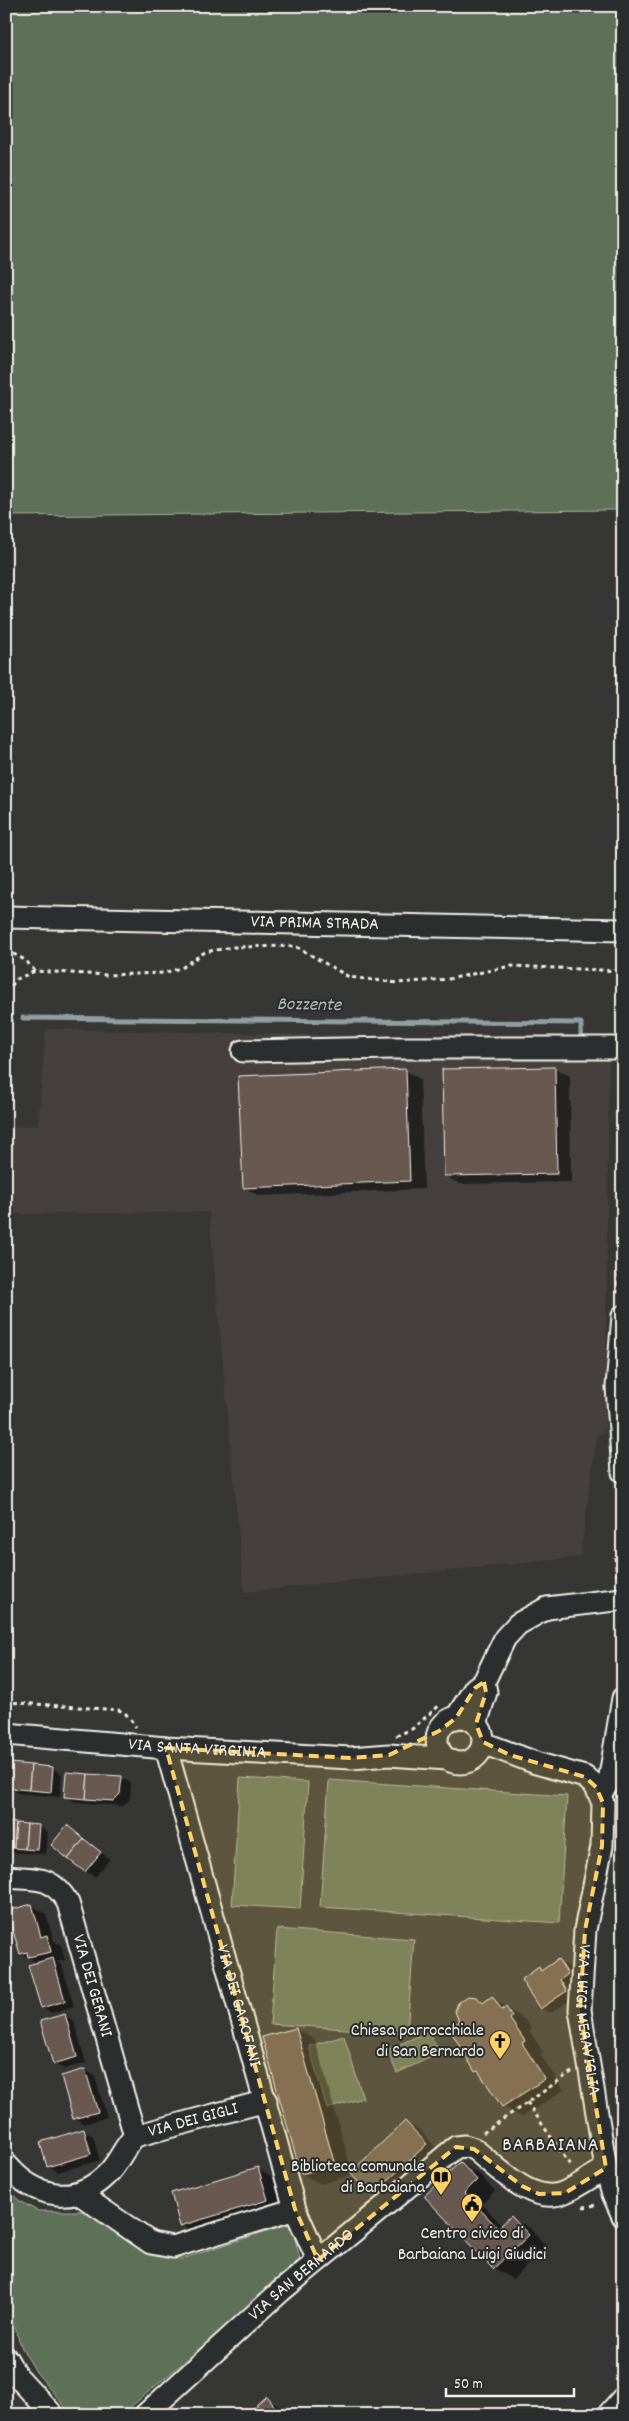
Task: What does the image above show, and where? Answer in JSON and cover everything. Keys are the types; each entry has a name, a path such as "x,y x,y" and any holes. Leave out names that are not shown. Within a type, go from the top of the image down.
{"street":[{"name":"VIA PRIMA STRADA","path":"6,917 623,930"},
{"path":"244,1051 393,1048 623,1048"},
{"path":"623,1316 617,1379 623,1472"},
{"path":"484,1682 486,1692 479,1734 479,1752 470,1761 458,1763 447,1759 438,1747 439,1731 447,1721 451,1709 484,1682 505,1638 518,1624 532,1614 547,1608 623,1599"},
{"path":"451,1709 468,1719 479,1734 536,1763 576,1773 593,1783 600,1794 609,1782 623,1698"},
{"name":"VIA SANTA VIRGINIA","path":"6,1734 166,1748 351,1758 439,1731"},
{"name":"VIA SANTA VIRGINIA","path":"390,1746 447,1759"},
{"name":"VIA DEI GAROFANI","path":"166,1748 296,2209 318,2260"},
{"name":"VIA LUIGI MERAVIGLIA","path":"600,1794 604,1810 604,1832 585,1930 580,2010 606,2168 618,2193 623,2216"},
{"name":"VIA DEI GERANI","path":"6,1877 47,1881 59,1888 68,1903 135,2136"},
{"name":"VIA DEI GIGLI","path":"6,2164 14,2174 34,2187 56,2195 78,2193 93,2187 112,2169 127,2144 135,2136 266,2102"},
{"path":"473,2140 474,2149 522,2186 539,2194 552,2196 565,2192 606,2168"},
{"name":"VIA SAN BERNARDO","path":"145,2415 318,2260 456,2147 473,2140"},
{"path":"78,2193 151,2242 173,2247 296,2209"},
{"path":"6,2358 16,2375 53,2415"},
{"path":"608,2415 623,2398"}],"path":[{"path":"6,992 17,980 35,971 106,975 164,973 183,967 205,952 233,947 296,946 350,977 398,982 449,979 511,966 623,971"},
{"path":"6,950 25,960 35,971"},
{"path":"623,1218 617,1292 623,1293"},
{"path":"615,1557 617,1576"},
{"path":"6,1702 119,1710 126,1714 136,1727 146,1728"},
{"path":"390,1746 412,1729 451,1709"},
{"path":"473,2140 578,2066"},
{"path":"528,2102 570,2165"}],"highlighted area":[{"path":"484,1682 486,1692 476,1724 483,1742 510,1755 585,1777 596,1787 603,1803 602,1846 585,1930 580,2010 606,2168 565,2193 539,2194 522,2186 474,2149 456,2147 318,2260 295,2209 166,1748 351,1758 389,1755 439,1731 456,1718 475,1688"}],"shaded area":[{"path":"46,1029 609,1041 605,1433 597,1435 580,1557 244,1592 209,1212 6,1214 6,1127 38,1125"}],"green space":[{"path":"6,6 623,6 623,227 616,510 6,516"},
{"path":"240,1778 308,1782 300,1909 232,1905"},
{"path":"329,1780 567,1796 559,1923 320,1907"},
{"path":"277,1929 414,1939 407,2033 270,2024"},
{"path":"429,2031 440,2053 397,2073 387,2050"},
{"path":"344,2036 363,2098 327,2109 309,2046"},
{"path":"6,2189 21,2202 38,2211 82,2211 154,2254 168,2258 182,2259 291,2223 301,2263 121,2415 72,2415 36,2372 22,2348 6,2304"}],"building":[{"path":"555,1067 557,1174 444,1176 442,1069"},
{"path":"406,1069 410,1181 243,1188 238,1076"},
{"path":"10,1763 31,1765 29,1790 8,1788"},
{"path":"31,1765 53,1767 51,1792 29,1790"},
{"path":"66,1772 88,1774 86,1799 64,1797"},
{"path":"88,1774 122,1776 120,1794 113,1801 86,1799"},
{"path":"6,1822 16,1823 14,1848 6,1848"},
{"path":"16,1823 27,1824 25,1849 14,1848"},
{"path":"27,1824 39,1825 37,1850 25,1849"},
{"path":"67,1825 84,1839 68,1859 51,1845"},
{"path":"84,1839 101,1852 85,1872 68,1859"},
{"path":"32,1904 41,1937 47,1935 51,1952 28,1957 27,1952 20,1954 7,1911"},
{"path":"53,1958 65,2001 41,2008 28,1965"},
{"path":"558,1959 568,1974 560,1980 567,1991 540,2009 521,1980 539,1967 541,1971"},
{"name":"Chiesa parrocchiale di San Bernardo","path":"468,1996 476,1997 483,2003 492,1996 502,2010 506,2007 512,2016 510,2019 525,2041 522,2043 545,2079 502,2107 478,2071 475,2072 449,2028 459,2022 455,2011 458,2003"},
{"path":"65,2014 77,2057 53,2064 40,2021"},
{"path":"296,2028 335,2165 301,2174 262,2037"},
{"path":"85,2069 98,2112 73,2119 61,2076"},
{"path":"405,2121 427,2144 371,2196 350,2173"},
{"path":"84,2129 91,2154 47,2167 40,2142"},
{"path":"460,2162 477,2180 464,2193 498,2228 511,2216 529,2235 493,2269 424,2196"},
{"path":"258,2167 268,2200 180,2226 171,2193"},
{"path":"266,2396 282,2415 245,2415"}],"waterway":[{"name":"Bozzente","path":"23,1018 581,1023 581,1037"}],"place":[{"name":"Chiesa parrocchiale di San Bernardo","path":"500,2060"},
{"name":"Biblioteca comunale di Barbaiana","path":"441,2196"},
{"name":"Centro civico di Barbaiana Luigi Giudici","path":"472,2223"}],"district":[{"name":"BARBAIANA","path":"551,2146"}]}
